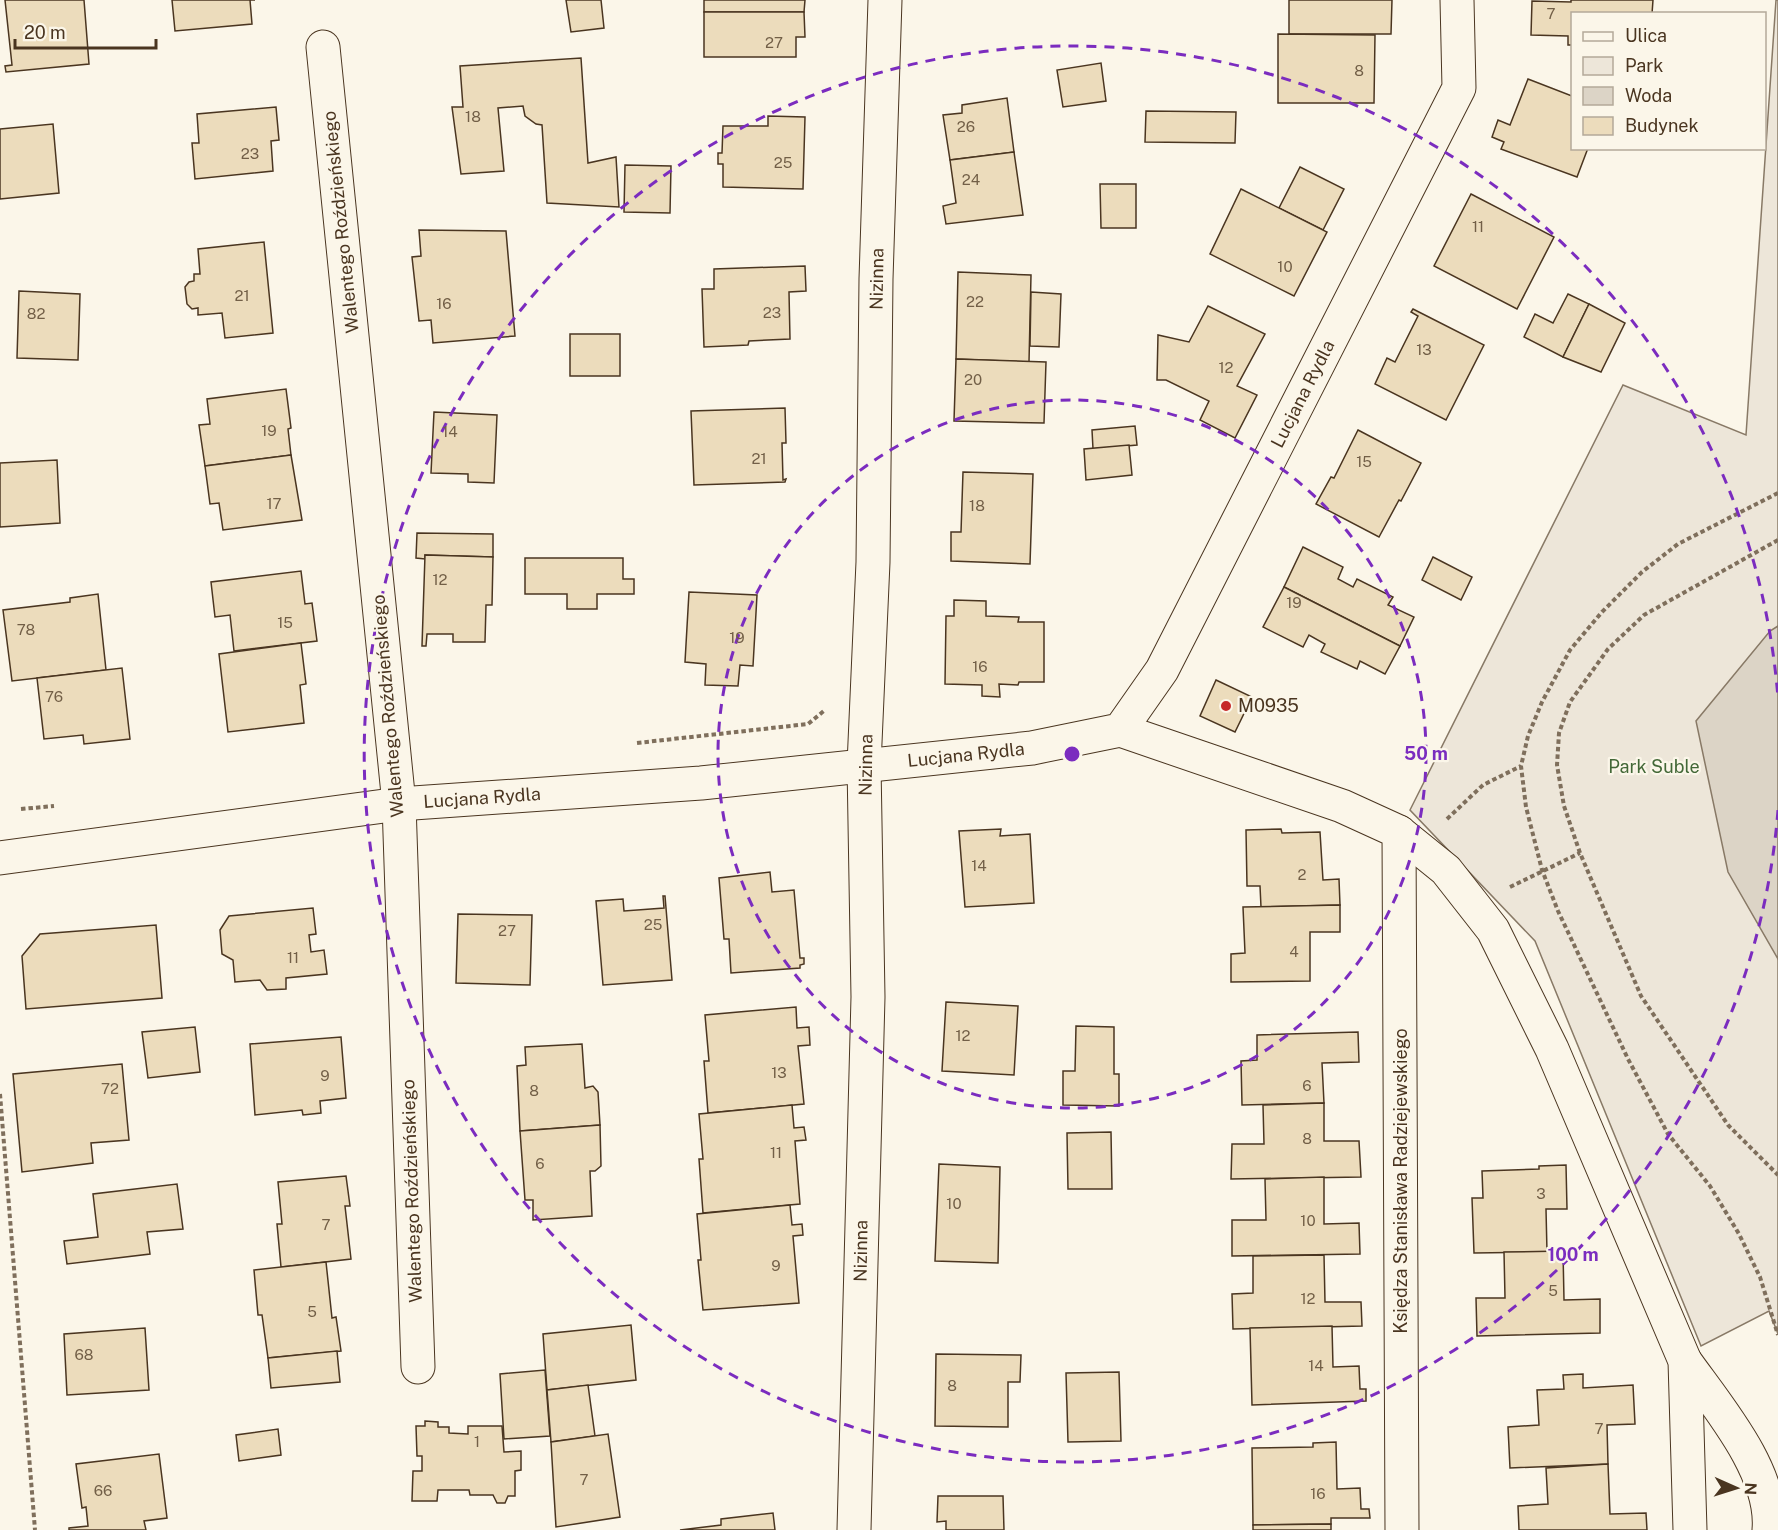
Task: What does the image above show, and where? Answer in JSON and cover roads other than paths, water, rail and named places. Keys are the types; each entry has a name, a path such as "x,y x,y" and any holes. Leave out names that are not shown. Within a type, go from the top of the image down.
{"street":[{"name":"Nizinna","path":"854,1530 868,997 864,765 873,562 876,279 885,0"},
{"name":"Lucjana Rydla","path":"0,858 399,804 701,783 1032,748 1120,730 1162,670 1459,88 1457,0"},
{"name":"Walentego Roździeńskiego","path":"323,47 399,804 418,1367"},
{"path":"1120,730 1342,806 1408,839 1446,870 1493,930 1552,1049 1684,1361 1745,1445 1760,1479 1770,1515 1769,1530"},
{"name":"Księdza Stanisława Radziejewskiego","path":"1402,1530 1408,839"},
{"path":"1684,1361 1689,1530"}],"water":[{"path":"1778,626 1778,959 1728,872 1696,721 1770,631"}],"place":[{"name":"M0935","path":"1226,706"}],"park label":[{"name":"Park Suble","path":"1654,767"}]}
